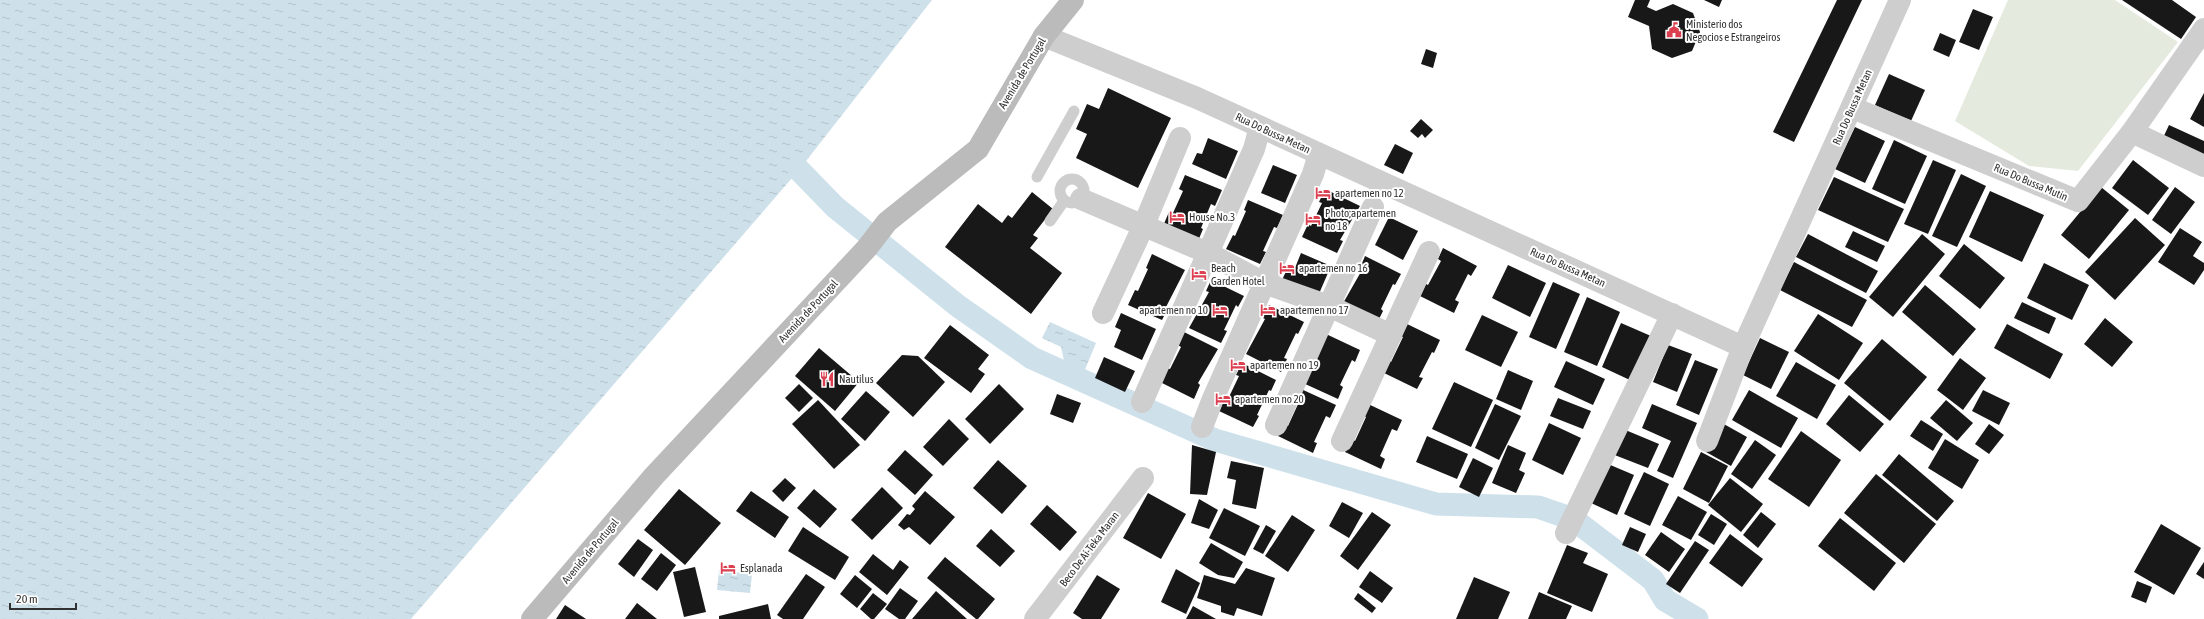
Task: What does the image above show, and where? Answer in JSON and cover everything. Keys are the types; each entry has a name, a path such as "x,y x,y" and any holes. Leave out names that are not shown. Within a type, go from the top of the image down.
{"main road":[{"name":"Avenida de Portugal","path":"532,619 654,476 867,248 887,222 978,149 1044,36 1073,0"}],"street":[{"name":"Rua Do Bussa Metan","path":"1044,36 1197,98 1742,347 1853,108 1900,0"},
{"name":"Rua Do Bussa Mutin","path":"1853,108 2078,201 2132,132 2204,29"},
{"path":"1142,402 1254,149 1260,127"},
{"path":"2132,132 2204,166"},
{"path":"1103,313 1143,227 1180,138"},
{"path":"1202,427 1313,174 1319,154"},
{"path":"1072,200 1208,253 1264,283 1329,306 1391,335"},
{"path":"1276,425 1373,207"},
{"path":"1342,441 1429,252"},
{"path":"1566,532 1672,314"},
{"path":"1707,441 1742,347"},
{"name":"Beco De Ai-Teka Maran","path":"1035,619 1143,478"}],"lane":[{"path":"1037,177 1074,111"},
{"path":"1050,221 1072,200"}],"shaded area":[{"path":"2008,0 2115,0 2178,42 2078,171 2029,166 1955,121"}],"water":[{"path":"0,0 932,0 799,170 411,619 0,619"},
{"path":"1050,322 1096,343 1084,372 1064,361 1061,347 1042,338"},
{"path":"719,570 752,574 750,593 717,590"}],"building":[{"name":"Ministerio dos Negocios e Estrangeiros","path":"1635,0 1650,0 1647,7 1656,11 1673,4 1693,13 1700,32 1692,51 1672,58 1652,49 1649,26 1628,17"},
{"name":"Ministerio dos Negocios e Estrangeiros","path":"1704,0 1722,0 1719,7"},
{"path":"1837,0 1862,0 1794,142 1773,132"},
{"path":"2122,0 2172,0 2196,17 2181,39"},
{"path":"1973,9 1993,17 1979,50 1959,42"},
{"path":"1940,33 1956,40 1949,57 1933,50"},
{"path":"1426,49 1437,53 1433,68 1421,64"},
{"path":"1889,74 1925,90 1911,121 1875,105"},
{"path":"1108,88 1171,118 1138,188 1076,158 1087,134 1076,129 1087,104 1099,109"},
{"path":"2204,93 2204,127 2190,119"},
{"path":"1421,119 1433,130 1425,138 1422,134 1418,138 1410,131"},
{"path":"2169,125 2204,141 2204,157 2162,140"},
{"path":"1855,127 1885,141 1865,183 1835,169"},
{"path":"1208,138 1238,151 1226,179 1192,164 1197,153 1202,154"},
{"path":"1894,140 1927,156 1905,204 1872,189"},
{"path":"1395,144 1413,153 1403,174 1384,165"},
{"path":"1933,160 1956,170 1928,234 1904,224"},
{"path":"2133,160 2169,188 2148,215 2112,188"},
{"path":"1273,165 1297,175 1285,203 1261,193"},
{"path":"1961,174 1986,186 1957,247 1932,236"},
{"path":"1185,175 1222,190 1215,206 1211,204 1201,228 1203,229 1198,241 1163,226 1169,212 1173,213 1183,191 1179,189"},
{"path":"1834,177 1904,209 1888,242 1818,210"},
{"path":"2101,187 2129,210 2089,259 2061,235"},
{"path":"2175,187 2195,202 2171,234 2152,220"},
{"path":"1325,189 1360,206 1340,240 1343,241 1337,253 1302,237 1308,224 1311,226 1322,203 1319,202"},
{"path":"1990,191 2044,215 2022,262 1969,237"},
{"path":"1032,192 1053,209 1033,235 1038,238 1030,248 1062,273 1031,314 945,247 978,204 1002,223 1008,215 1012,218"},
{"path":"1248,200 1283,215 1277,228 1274,227 1263,251 1266,252 1260,264 1226,249 1233,235 1235,236 1246,211 1244,210"},
{"path":"1389,217 1418,231 1403,260 1375,245"},
{"path":"2135,218 2165,245 2115,300 2085,272"},
{"path":"2180,228 2202,242 2193,256 2204,263 2204,270 2194,285 2158,262"},
{"path":"1853,231 1885,246 1877,262 1845,247"},
{"path":"1808,234 1878,271 1866,293 1796,257"},
{"path":"1922,234 1945,254 1893,317 1869,297"},
{"path":"1964,244 2005,278 1980,309 1939,276"},
{"path":"1443,248 1477,266 1471,276 1468,274 1455,300 1459,302 1454,313 1420,296 1426,284 1428,285 1441,261 1438,259"},
{"path":"1301,253 1331,266 1318,296 1282,280 1289,265 1295,268"},
{"path":"1152,254 1185,270 1166,307 1168,308 1162,320 1128,305 1135,290 1138,291 1148,269 1146,268"},
{"path":"1365,256 1401,274 1395,285 1393,284 1381,309 1383,311 1377,323 1342,305 1362,270 1360,268"},
{"path":"1794,262 1867,300 1852,327 1780,290"},
{"path":"2044,263 2089,285 2072,320 2027,298"},
{"path":"1508,265 1546,283 1530,317 1492,298"},
{"path":"1211,280 1244,296 1238,307 1236,305 1224,330 1227,331 1221,343 1189,328 1209,292 1206,291"},
{"path":"1553,282 1580,294 1556,349 1529,337"},
{"path":"1925,285 1976,329 1953,356 1902,312"},
{"path":"1587,297 1620,312 1597,366 1564,352"},
{"path":"2022,302 2056,318 2049,334 2014,318"},
{"path":"1269,305 1304,322 1298,334 1296,333 1284,358 1287,359 1281,372 1246,354 1265,319 1263,318"},
{"path":"1121,313 1156,329 1142,360 1114,347 1121,330 1115,327"},
{"path":"1818,314 1863,343 1839,380 1794,351"},
{"path":"1482,315 1518,332 1501,367 1465,350"},
{"path":"2105,318 2133,342 2112,367 2084,344"},
{"path":"1405,323 1440,340 1419,377 1423,378 1417,389 1382,372 1388,360 1391,362 1403,337 1399,335"},
{"path":"1621,323 1651,336 1632,381 1602,367"},
{"path":"2007,324 2063,354 2050,379 1994,348"},
{"path":"950,325 989,355 978,369 985,374 971,393 924,358"},
{"path":"1184,332 1218,349 1198,383 1200,385 1194,399 1160,382 1167,368 1170,369 1181,347 1178,345"},
{"path":"1326,334 1360,350 1355,362 1352,360 1340,385 1343,387 1338,399 1303,383"},
{"path":"1760,338 1789,352 1771,389 1743,375"},
{"path":"1882,339 1927,377 1890,421 1844,383"},
{"path":"1668,345 1692,354 1677,392 1653,382"},
{"name":"Nautilus","path":"819,348 859,382 835,411 795,376"},
{"path":"902,355 918,356 945,382 913,417 876,383"},
{"path":"1104,357 1135,371 1125,392 1095,378"},
{"path":"1960,358 1986,378 1963,410 1937,390"},
{"path":"1695,360 1718,369 1699,415 1676,405"},
{"path":"1566,361 1605,379 1593,405 1554,387"},
{"path":"1796,362 1836,385 1817,419 1776,396"},
{"path":"1242,363 1276,380 1271,391 1269,390 1253,427 1219,411 1225,398 1228,399 1239,376 1236,375"},
{"path":"1508,370 1533,381 1521,410 1496,399"},
{"path":"1454,382 1493,400 1471,447 1432,429"},
{"path":"799,384 813,398 799,412 785,398"},
{"path":"999,384 1024,409 990,444 965,419"},
{"path":"1301,389 1336,405 1330,418 1326,416 1314,442 1317,443 1313,453 1278,436 1284,424 1288,426 1299,402 1296,401"},
{"path":"1749,390 1798,418 1781,448 1732,420"},
{"path":"1983,390 2010,403 1999,425 1972,411"},
{"path":"866,391 890,412 865,441 841,419"},
{"path":"1057,394 1081,403 1073,423 1050,414"},
{"path":"1849,395 1884,424 1860,452 1826,424"},
{"path":"1558,398 1591,411 1583,429 1550,416"},
{"path":"818,400 860,445 834,469 792,424"},
{"path":"1946,400 1973,423 1957,441 1930,418"},
{"path":"1366,403 1402,420 1397,431 1392,429 1380,456 1385,459 1381,469 1345,452 1351,438 1355,441 1366,417 1361,414"},
{"path":"1495,404 1521,416 1499,460 1475,448"},
{"path":"1652,404 1697,423 1673,478 1657,471 1671,441 1642,428"},
{"path":"949,419 969,439 943,466 923,447"},
{"path":"1921,420 1943,434 1933,451 1910,436"},
{"path":"1549,423 1581,438 1563,475 1532,460"},
{"path":"1722,423 1747,437 1731,466 1706,452"},
{"path":"1989,424 2004,435 1989,454 1975,444"},
{"path":"1623,429 1659,444 1648,468 1612,454"},
{"path":"1801,431 1841,460 1809,507 1768,479"},
{"path":"1427,436 1468,454 1457,479 1416,462"},
{"path":"1945,439 1979,460 1962,489 1928,468"},
{"path":"1755,440 1776,455 1752,489 1731,474"},
{"path":"1192,445 1216,452 1207,495 1190,494"},
{"path":"1508,445 1526,453 1519,470 1525,473 1516,493 1492,483"},
{"path":"905,450 933,475 915,495 887,470"},
{"path":"1701,452 1728,466 1709,503 1683,489"},
{"path":"1899,454 1954,501 1937,521 1882,475"},
{"path":"1473,458 1493,468 1479,497 1459,487"},
{"path":"998,460 1027,486 1002,514 973,488"},
{"path":"1231,461 1264,468 1256,509 1232,504 1236,480 1227,478"},
{"path":"1608,464 1634,475 1617,515 1591,503"},
{"path":"1644,472 1669,484 1650,526 1624,514"},
{"path":"1876,474 1936,524 1904,563 1844,513"},
{"path":"785,478 796,488 783,502 772,491"},
{"path":"1730,478 1763,504 1741,532 1708,505"},
{"path":"882,487 903,508 872,540 851,520"},
{"path":"679,489 721,523 685,565 644,530"},
{"path":"814,489 837,509 820,528 797,508"},
{"path":"751,491 789,517 775,538 736,511"},
{"path":"925,491 955,517 930,545 909,527 904,530 898,525 907,514 910,515 915,509 912,506"},
{"path":"1148,493 1186,514 1161,559 1123,538"},
{"path":"1678,496 1707,512 1691,540 1662,525"},
{"path":"1199,499 1218,510 1209,529 1191,523"},
{"path":"1342,502 1363,513 1349,538 1329,526"},
{"path":"1047,505 1077,532 1060,551 1030,524"},
{"path":"1224,508 1260,526 1245,556 1209,538"},
{"path":"1372,512 1391,525 1358,570 1340,556"},
{"path":"1761,512 1776,524 1758,548 1743,535"},
{"path":"1711,514 1727,524 1714,545 1698,535"},
{"path":"1292,515 1315,530 1288,572 1265,556"},
{"path":"1840,518 1896,563 1874,591 1818,546"},
{"path":"2161,524 2201,548 2174,595 2134,572"},
{"path":"1266,525 1276,531 1263,554 1253,549"},
{"path":"803,527 849,557 835,580 788,551"},
{"path":"1630,527 1646,534 1638,552 1622,545"},
{"path":"991,529 1015,551 1000,567 976,546"},
{"path":"1661,532 1685,549 1669,572 1645,555"},
{"path":"1730,534 1763,559 1742,587 1709,563"},
{"path":"638,539 653,550 634,577 618,564"},
{"path":"1695,541 1709,550 1680,593 1666,584"},
{"path":"1211,543 1243,562 1234,578 1218,575 1199,563"},
{"path":"1567,545 1588,553 1583,563 1608,574 1592,612 1547,593"},
{"path":"661,553 676,565 657,591 641,579"},
{"path":"873,554 893,570 900,560 909,567 887,595 859,572"},
{"path":"945,557 995,599 978,619 976,619 927,578"},
{"path":"2204,562 2204,579 2196,574"},
{"path":"695,567 706,612 684,617 673,572"},
{"path":"1246,568 1275,578 1262,616 1237,608 1234,616 1221,612 1221,606 1197,598 1204,575 1235,584"},
{"path":"1176,569 1200,583 1186,614 1161,602"},
{"path":"1370,571 1393,588 1382,603 1359,587"},
{"path":"806,574 825,587 803,619 783,619 777,615"},
{"path":"855,575 872,589 857,608 840,594"},
{"path":"1097,575 1120,589 1101,619 1082,619 1073,613"},
{"path":"1474,577 1510,592 1498,619 1456,619"},
{"path":"2137,581 2152,587 2146,603 2131,597"},
{"path":"900,588 918,601 905,619 899,619 885,609"},
{"path":"936,591 967,619 912,619"},
{"path":"1539,592 1572,606 1566,619 1528,619"},
{"path":"873,593 887,604 874,619 871,619 860,609"},
{"path":"1358,593 1376,608 1372,613 1354,599"},
{"path":"637,603 657,619 625,619"},
{"path":"768,604 771,619 719,619 719,616"},
{"path":"565,605 586,619 556,619"},
{"path":"1193,606 1216,619 1186,619"}],"waterway":[{"path":"799,170 835,207 958,306 1032,358 1215,440 1436,504 1538,507 1573,519 1653,580 1665,600 1697,619"}],"place":[{"name":"Ministerio dos Negocios e Estrangeiros","path":"1674,30"},
{"name":"apartemen no 12","path":"1323,193"},
{"name":"House No.3","path":"1177,217"},
{"name":"Photo;apartemen no 18","path":"1313,219"},
{"name":"apartemen no 16","path":"1287,268"},
{"name":"Beach Garden Hotel","path":"1199,274"},
{"name":"apartemen no 10","path":"1220,310"},
{"name":"apartemen no 17","path":"1268,310"},
{"name":"apartemen no 19","path":"1238,365"},
{"name":"Nautilus","path":"827,379"},
{"name":"apartemen no 20","path":"1223,399"},
{"name":"Esplanada","path":"728,568"}]}
